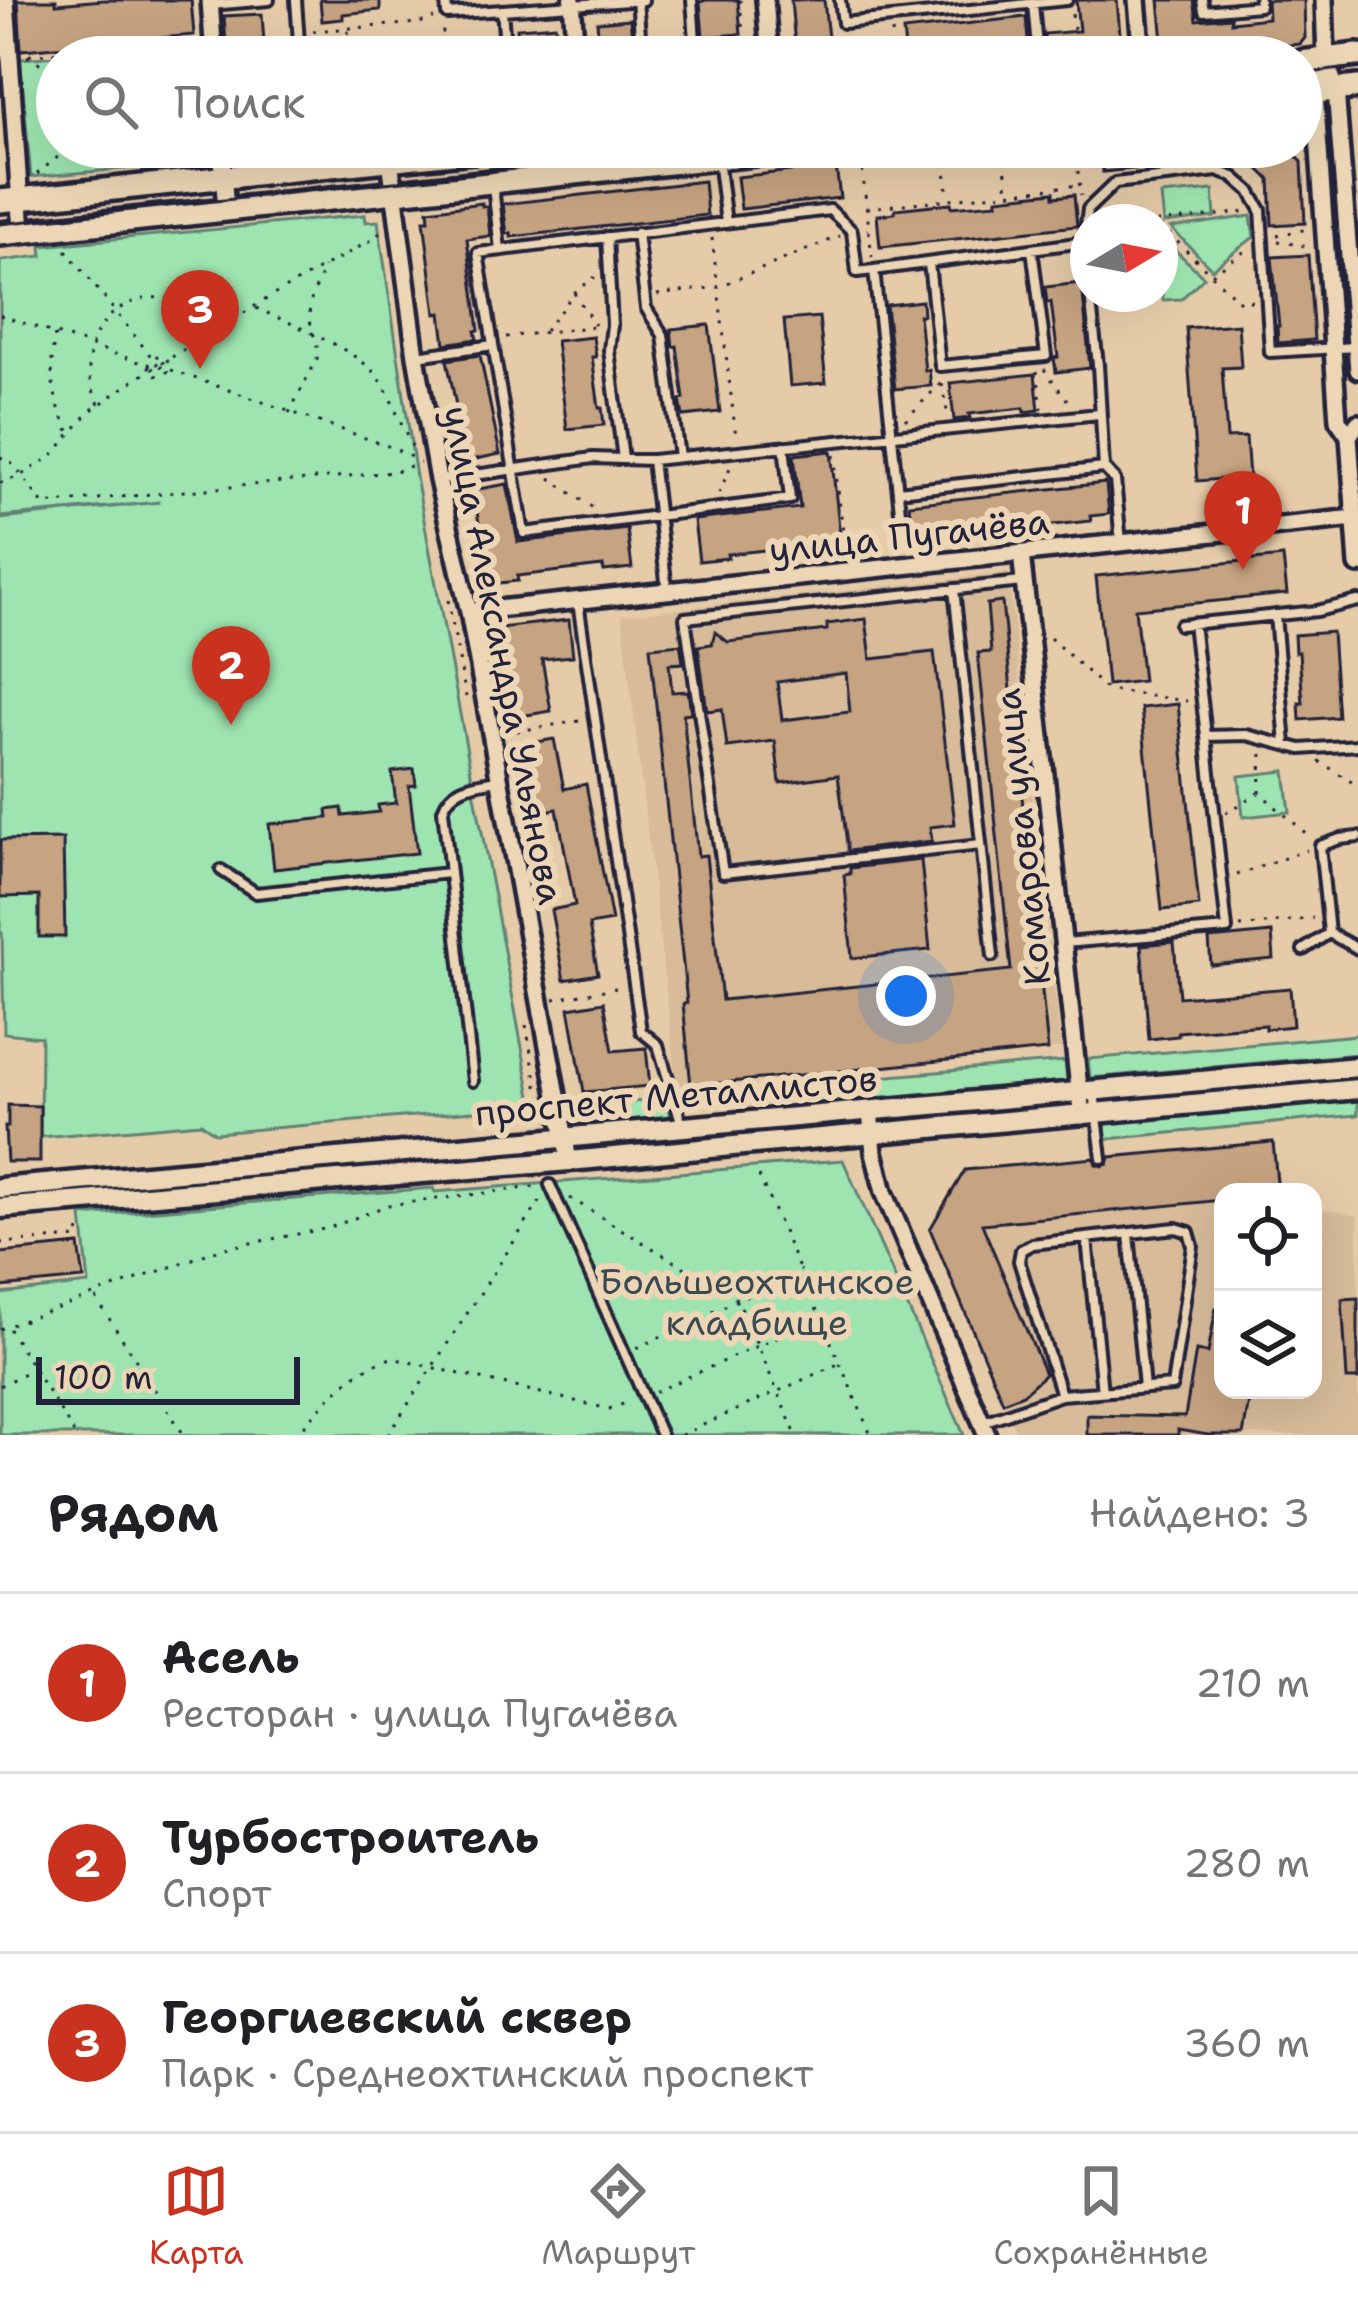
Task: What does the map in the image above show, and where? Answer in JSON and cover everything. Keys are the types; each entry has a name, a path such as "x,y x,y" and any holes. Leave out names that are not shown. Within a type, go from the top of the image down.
{"main road":[{"path":"1322,59 1358,55"},
{"path":"15,194 280,168"},
{"path":"11,233 622,168"}],"street":[{"path":"6,0 4,23 18,56 11,233"},
{"path":"765,0 768,36"},
{"path":"1137,0 1140,36"},
{"path":"1324,0 1333,348 1338,419 1355,431 1358,565"},
{"path":"210,2 213,36"},
{"path":"573,2 575,36"},
{"path":"1328,91 1358,370"},
{"path":"222,168 226,210"},
{"name":"улица Александра Ульянова","path":"391,168 438,480 469,612 569,1161"},
{"path":"584,168 584,172"},
{"name":"улица Пугачёва","path":"469,612 1355,518"},
{"name":"Комарова улица","path":"1021,553 1064,944 1089,1115"},
{"name":"проспект Металлистов","path":"0,1188 1358,1067"},
{"name":"проспект Металлистов","path":"0,1208 1358,1089"},
{"path":"870,1111 884,1192 984,1429"}],"lane":[{"path":"210,2 269,0"},
{"path":"296,0 298,36"},
{"path":"446,0 447,14 639,0 641,36"},
{"path":"692,0 695,36"},
{"path":"840,0 843,23 1068,0"},
{"path":"1202,0 1204,11 1259,6 1258,0"},
{"path":"1033,4 1036,36"},
{"path":"502,10 504,36"},
{"path":"719,168 726,223"},
{"path":"1092,204 1114,183 1217,171 1234,177 1261,210 1270,352 1356,347"},
{"path":"492,182 500,250"},
{"path":"784,446 790,499 524,532 478,253 830,210 852,231 857,272 1070,244"},
{"path":"637,233 646,308 663,335 679,457"},
{"path":"607,237 609,350 623,459"},
{"path":"929,263 940,366 1046,356 1032,249"},
{"path":"874,270 902,530"},
{"path":"1092,312 1104,468 1114,480 1121,542"},
{"path":"416,356 492,342"},
{"path":"438,480 593,458 652,460 1100,414"},
{"path":"652,460 668,591"},
{"path":"898,491 1104,468"},
{"path":"981,845 723,873 685,618 1024,582"},
{"path":"954,589 993,956"},
{"path":"578,600 641,1031 658,1045 685,1150"},
{"path":"1180,625 1317,611 1358,601"},
{"path":"1275,615 1286,746"},
{"path":"1064,944 1227,928 1193,623"},
{"path":"1206,736 1246,735 1301,749 1358,745"},
{"path":"473,1082 442,809 458,789 500,780"},
{"path":"1329,933 1320,846 1358,837"},
{"path":"221,870 256,893 449,873"},
{"path":"1329,933 1358,949"},
{"path":"1303,950 1329,933"},
{"path":"1089,1115 1102,1157"},
{"path":"550,1185 661,1435"},
{"path":"984,1429 1061,1395 1172,1386 1193,1238 1183,1229 1026,1246 1018,1255 1061,1395"},
{"path":"1130,1234 1144,1388"},
{"path":"1087,1238 1102,1392"}],"path":[{"path":"740,0 743,36"},
{"path":"1068,0 1074,28 1078,28"},
{"path":"298,32 419,22 447,14 442,36"},
{"path":"891,18 893,36"},
{"path":"344,28 351,36"},
{"path":"18,56 36,54"},
{"path":"18,56 36,64"},
{"path":"15,194 45,168"},
{"path":"123,168 123,174"},
{"path":"862,168 874,270"},
{"path":"945,168 948,199"},
{"path":"1005,168 1008,193"},
{"path":"1078,168 1086,204"},
{"path":"866,208 1079,185"},
{"path":"1178,220 1261,210"},
{"path":"0,482 52,456 99,404 149,368 168,362 377,237 388,218"},
{"path":"711,224 738,451 712,508"},
{"path":"1264,237 1310,228"},
{"path":"645,297 718,287 852,231 869,229"},
{"path":"1178,243 1240,302 1266,299"},
{"path":"65,250 160,366 391,447 422,463"},
{"path":"289,413 317,359 310,303 325,266"},
{"path":"544,333 574,293 609,267"},
{"path":"574,293 596,327"},
{"path":"99,404 89,376 92,346 104,322 116,312 131,303 163,296 195,308 217,331"},
{"path":"255,307 313,333 370,367 422,463"},
{"path":"0,315 149,368 158,376 168,370"},
{"path":"492,342 612,325"},
{"path":"55,334 52,383 71,434"},
{"path":"153,358 161,356 168,370"},
{"path":"1035,357 1079,416"},
{"path":"1035,357 1043,419"},
{"path":"149,368 153,358"},
{"path":"940,366 950,429"},
{"path":"892,435 942,382"},
{"path":"832,441 845,550"},
{"path":"0,457 14,465 43,504 393,472 422,463"},
{"path":"533,466 611,520"},
{"path":"1030,638 1052,638 1107,690 1202,704"},
{"path":"492,736 596,718"},
{"path":"1260,793 1263,740"},
{"path":"1301,749 1358,786"},
{"path":"1216,819 1260,793"},
{"path":"1222,880 1320,846 1260,793"},
{"path":"1227,928 1327,917"},
{"path":"541,1002 634,984"},
{"path":"759,1176 871,1435"},
{"path":"388,1435 550,1185"},
{"path":"0,1329 220,1249 329,1228 388,1204 550,1185 738,1300 796,1435"},
{"path":"0,1243 79,1238 77,1216"},
{"path":"625,1354 801,1270"},
{"path":"95,1296 184,1435"},
{"path":"296,1435 352,1376 372,1363 392,1358 609,1408 644,1397 821,1317"},
{"path":"8,1327 75,1435"},
{"path":"681,1435 841,1363"},
{"path":"0,1385 34,1368"}],"shaded area":[{"path":"1008,573 1061,1048 677,1087 622,615"},
{"path":"1273,1142 1277,1183 1214,1183 1214,1399 1322,1399 1322,1209 1358,1216 1358,1435 1017,1435 930,1229 965,1170"}],"green space":[{"path":"36,58 36,168 135,168 31,177 20,59"},
{"path":"1213,190 1215,217 1178,221 1178,204 1162,204 1161,195"},
{"path":"365,215 366,222 378,221 416,477 531,1096 520,1107 215,1133 201,1123 40,1137 41,1037 4,1033 0,519 160,502 0,517 0,261 42,256 41,246"},
{"path":"1251,216 1254,237 1212,269 1178,235 1178,227"},
{"path":"1178,253 1204,277 1178,299"},
{"path":"1285,771 1290,812 1243,817 1239,776"},
{"path":"1358,1035 1358,1054 1090,1078 1088,1059"},
{"path":"1065,1061 1067,1081 816,1104 806,1083"},
{"path":"668,1098 670,1120 588,1129 586,1107"},
{"path":"1358,1098 1358,1115 1106,1139 1105,1120"},
{"name":"Большеохтинское кладбище","path":"843,1160 964,1435 0,1435 0,1294 89,1284 82,1216"}],"building":[{"path":"18,0 56,0 56,4 191,0 194,35 36,36 36,49 21,50"},
{"path":"320,0 380,0 380,10 322,21"},
{"path":"738,0 741,34 703,36 700,2"},
{"path":"791,0 824,0 828,36 794,36"},
{"path":"1076,0 1117,0 1120,36 1044,36 1079,31"},
{"path":"1159,0 1194,0 1197,20 1231,17 1231,22 1268,18 1267,0 1304,0 1305,36 1162,36"},
{"path":"262,14 264,36 225,36 224,16"},
{"path":"1026,17 1028,36 904,36 903,31"},
{"path":"630,19 632,36 598,36 597,22"},
{"path":"555,25 556,36 518,36 517,28"},
{"path":"836,168 840,198 741,209 737,177"},
{"path":"1258,168 1302,168 1305,223 1272,225 1270,180"},
{"path":"704,181 707,215 507,234 503,204"},
{"path":"1054,192 1054,197 1074,195 1070,227 880,247 877,215 951,203 952,207 997,203 997,198"},
{"path":"487,206 490,236 467,239 477,339 445,344 441,313 436,314 424,220 429,220 428,210"},
{"path":"1308,255 1314,340 1278,343 1272,257"},
{"path":"1070,284 1070,312 1085,312 1090,368 1056,372 1051,302 1047,303 1045,287"},
{"path":"922,301 923,315 919,315 931,386 895,389 886,305"},
{"path":"819,317 826,383 790,386 784,320"},
{"path":"1238,324 1241,367 1222,368 1227,438 1246,437 1249,477 1197,481 1186,328"},
{"path":"709,325 720,412 683,416 677,346 673,347 671,329"},
{"path":"593,337 604,425 567,429 556,341"},
{"path":"480,355 500,454 467,461 447,360"},
{"path":"1035,374 1039,410 969,414 970,418 954,420 950,383"},
{"path":"831,451 841,546 812,549 812,545 699,561 694,520 800,508 794,455"},
{"path":"1106,483 1109,514 1090,516 1091,521 1034,527 1034,522 932,538 931,533 912,535 909,504"},
{"path":"507,484 518,542 627,529 632,568 604,571 603,566 517,576 518,581 490,584 473,490"},
{"path":"1283,557 1287,594 1135,609 1143,681 1107,685 1096,576"},
{"path":"1002,602 1048,1050 691,1086 683,1004 687,1003 650,647 680,644 681,648 683,663 669,664 672,692 688,691 691,713 683,714 698,856 706,855 722,1000 1011,970 978,653 991,652 987,604"},
{"path":"866,619 871,659 934,652 955,824 930,827 932,841 848,851 838,775 780,783 775,741 727,747 722,709 707,711 698,646 712,644 715,632 728,642 827,630 827,624","holes":["846,673 850,712 782,720 777,682"]},
{"path":"569,620 573,656 542,659 551,711 515,717 499,628"},
{"path":"1332,632 1338,717 1300,720 1299,703 1303,703 1294,635"},
{"path":"1178,704 1199,906 1162,910 1141,708"},
{"path":"554,739 564,789 586,784 612,921 589,925 598,974 564,980 551,910 575,905 557,809 533,813 520,745"},
{"path":"414,769 416,785 409,786 417,853 274,869 269,824 328,818 327,810 342,808 343,816 379,812 378,805 396,803 392,772"},
{"path":"63,839 65,937 39,937 39,896 0,897 0,840"},
{"path":"921,860 930,950 852,958 844,875 850,874 850,868"},
{"path":"1272,933 1274,959 1211,965 1209,939"},
{"path":"1174,942 1179,997 1290,988 1293,1026 1178,1032 1178,1036 1149,1039 1141,945"},
{"path":"604,1002 613,1051 646,1048 650,1086 584,1092 569,1008"},
{"path":"8,1105 40,1106 40,1162 7,1162"},
{"path":"1273,1142 1277,1183 1214,1183 1214,1201 982,1224 1045,1374 1023,1394 1003,1402 930,1229 965,1170 1094,1158 1102,1166 1110,1157"},
{"path":"79,1245 84,1279 0,1287 0,1253"},
{"path":"1358,1298 1358,1379 1347,1379 1342,1299"},
{"path":"1214,1319 1214,1399 1249,1399 1243,1435 1178,1430 1178,1435 1087,1435 1087,1415 1185,1417 1196,1351 1208,1353"}],"tram line":[{"path":"1322,71 1358,67"},
{"path":"0,224 525,168"}],"place":[{"name":"Георгиевский сквер","path":"200,369"},
{"name":"Асель","path":"1243,570"},
{"name":"Турбостроитель","path":"231,725"}]}
